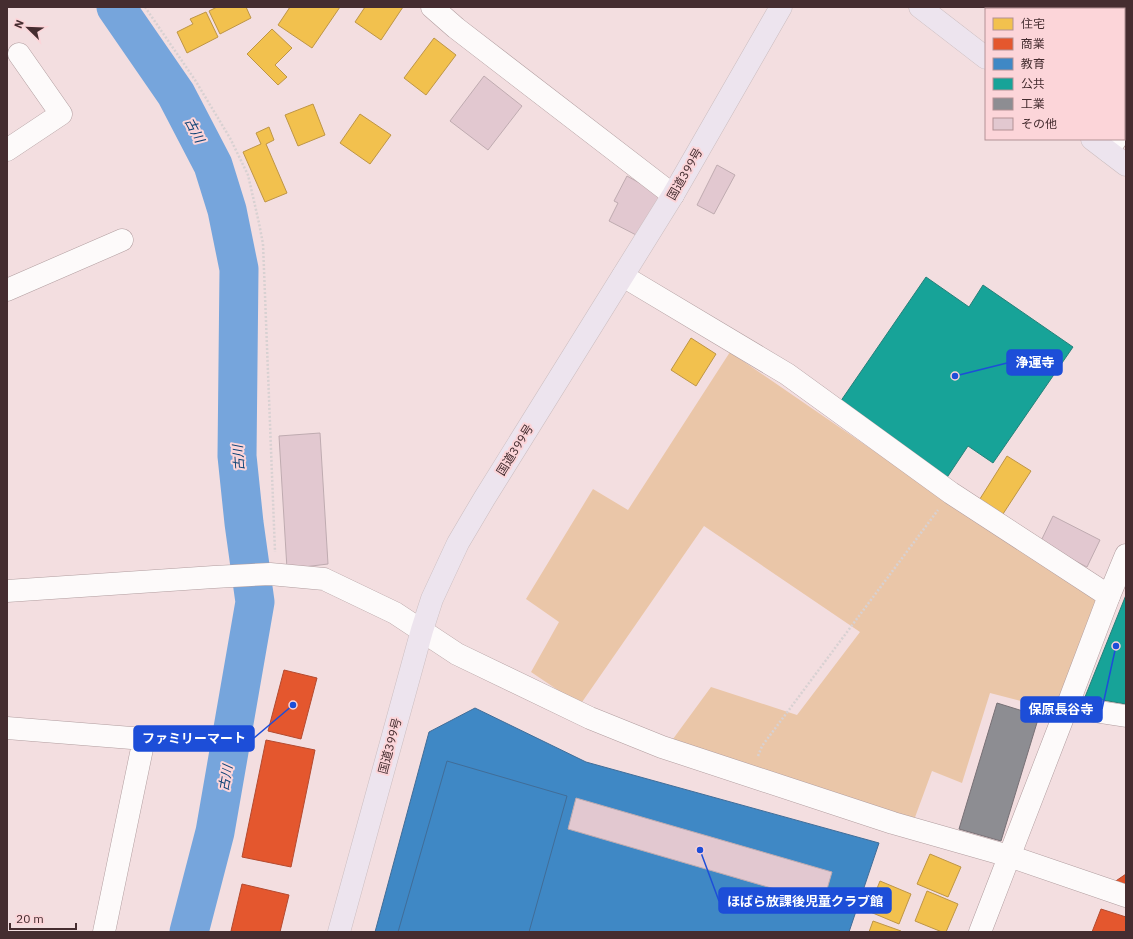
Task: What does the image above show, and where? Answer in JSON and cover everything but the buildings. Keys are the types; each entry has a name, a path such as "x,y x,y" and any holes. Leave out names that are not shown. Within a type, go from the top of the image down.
{"highway":[{"name":"国道399号","path":"339,932 422,630 432,599 458,543 480,505 674,195 781,7"},
{"path":"920,7 985,57"},
{"path":"1105,143 1126,165"}],"street":[{"path":"432,7 456,28 674,195"},
{"path":"7,150 60,114 18,54"},
{"path":"7,290 122,240"},
{"path":"623,276 787,374 951,493 1109,596"},
{"path":"980,932 1126,555"},
{"path":"7,591 214,577 273,575 324,579 395,613 457,654 590,718 662,748 893,823 1010,856 1126,896"},
{"path":"1068,707 1126,716"},
{"path":"7,728 144,739 104,932"}],"path":[{"path":"145,7 195,80 230,138 248,175 260,223 263,244 273,575"},
{"path":"750,776 762,746 951,493"}],"shaded area":[{"path":"730,352 954,506 1100,598 1060,711 990,693 962,783 932,771 914,820 760,770 673,739 711,687 797,715 860,632 704,526 580,705 531,672 559,622 526,599 593,489 628,510"}],"waterway":[{"name":"古川","path":"116,7 176,94 213,165 227,210 239,269 237,456 244,523 255,602 215,832 189,932"}],"place":[{"name":"浄運寺","path":"955,376"},
{"name":"保原長谷寺","path":"1116,646"},
{"name":"ファミリーマート","path":"293,705"},
{"name":"ほばら放課後児童クラブ館","path":"700,850"}]}
